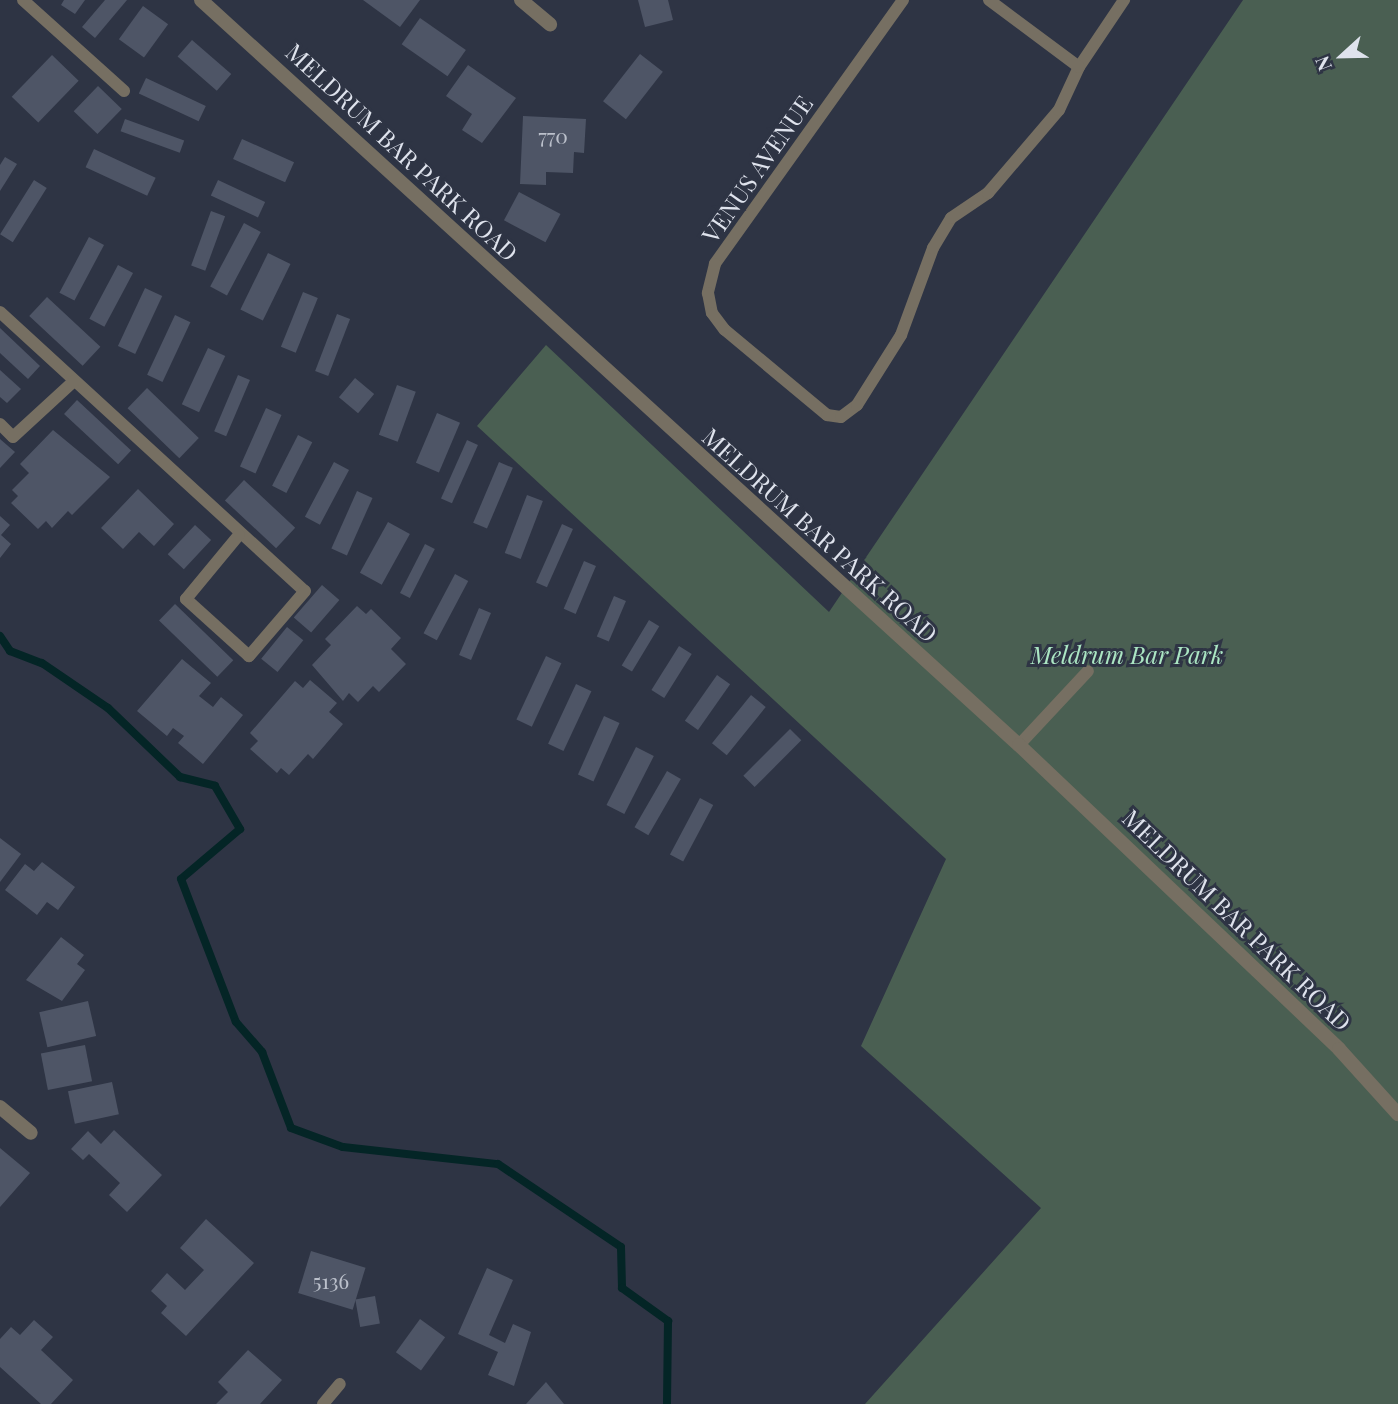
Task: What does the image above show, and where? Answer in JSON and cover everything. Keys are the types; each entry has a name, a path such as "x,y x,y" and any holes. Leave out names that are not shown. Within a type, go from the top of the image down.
{"street":[{"name":"MELDRUM BAR PARK ROAD","path":"201,0 1019,745 1339,1049 1398,1114"},
{"path":"521,0 550,24"},
{"path":"0,1107 31,1133"}],"lane":[{"path":"23,0 124,91"},
{"name":"VENUS AVENUE","path":"903,0 715,264 708,293 712,313 761,364 827,415 841,417 857,405 901,335 951,218 988,193 1059,110 1079,67 1124,0"},
{"path":"989,0 1079,67"},
{"path":"0,312 239,535 305,591 250,656 186,598 239,535"},
{"path":"0,424 13,437 74,381"},
{"path":"1019,745 1088,671"},
{"path":"323,1404 340,1384"}],"green space":[{"name":"Meldrum Bar Park","path":"1243,0 1398,0 1398,1404 865,1404 1041,1208 861,1046 946,859 477,426 546,345 829,612"}],"building":[{"path":"64,0 85,0 75,14 61,5"},
{"path":"105,0 127,0 95,38 82,27"},
{"path":"363,0 420,0 400,27"},
{"path":"638,0 668,0 673,20 645,27"},
{"path":"143,6 168,24 144,57 119,39"},
{"path":"420,18 466,50 448,76 402,44"},
{"path":"192,40 231,74 217,91 178,57"},
{"path":"640,54 663,72 626,119 603,101"},
{"path":"52,55 79,81 38,122 12,97"},
{"path":"468,65 516,98 482,143 462,130 472,114 446,96"},
{"path":"146,78 206,106 199,121 139,93"},
{"path":"98,86 122,109 97,134 74,111"},
{"path":"523,116 586,119 584,153 574,152 573,173 546,172 546,185 520,184"},
{"path":"125,119 184,141 180,153 121,131"},
{"path":"242,139 294,162 285,182 233,159"},
{"path":"94,149 156,178 147,196 86,167"},
{"path":"5,157 17,164 0,191 0,165"},
{"path":"34,180 47,188 13,242 0,234"},
{"path":"218,180 265,202 258,217 211,195"},
{"path":"519,192 560,214 545,242 504,220"},
{"path":"211,211 225,216 205,271 191,266"},
{"path":"244,223 261,232 227,295 210,287"},
{"path":"89,237 104,245 74,301 59,293"},
{"path":"268,253 290,264 263,321 240,310"},
{"path":"118,265 133,273 104,327 89,319"},
{"path":"145,288 162,296 135,354 118,346"},
{"path":"303,292 318,298 296,353 281,347"},
{"path":"47,297 100,347 83,366 29,316"},
{"path":"337,314 350,319 328,376 315,371"},
{"path":"175,315 190,322 163,382 147,375"},
{"path":"0,328 40,366 28,379 0,353"},
{"path":"208,348 225,356 199,412 182,404"},
{"path":"0,370 21,389 7,403 0,397"},
{"path":"238,375 250,380 226,436 214,431"},
{"path":"355,378 374,394 358,413 339,397"},
{"path":"397,385 416,392 398,442 379,435"},
{"path":"147,388 199,438 179,458 128,408"},
{"path":"77,400 131,450 118,464 64,414"},
{"path":"266,408 282,415 255,473 240,466"},
{"path":"437,413 460,423 439,472 416,463"},
{"path":"53,430 110,477 72,515 68,511 52,528 46,521 38,529 11,503 18,496 12,490 29,473 20,464"},
{"path":"298,435 312,442 286,493 272,486"},
{"path":"0,439 15,452 0,468"},
{"path":"467,440 478,445 452,503 441,498"},
{"path":"334,462 349,470 320,525 305,517"},
{"path":"499,462 513,468 487,529 473,523"},
{"path":"244,480 295,528 276,548 225,500"},
{"path":"138,489 174,524 154,546 139,532 123,549 101,528"},
{"path":"357,491 373,498 347,555 331,549"},
{"path":"527,495 543,501 521,559 505,553"},
{"path":"0,516 10,525 1,535 11,544 0,558"},
{"path":"388,522 410,534 382,585 360,573"},
{"path":"562,524 573,529 547,587 536,582"},
{"path":"195,525 211,540 184,569 168,554"},
{"path":"425,544 435,549 410,598 400,593"},
{"path":"584,561 596,566 576,614 564,609"},
{"path":"455,574 468,581 437,640 424,633"},
{"path":"322,585 339,600 311,633 294,617"},
{"path":"614,596 626,601 609,642 597,637"},
{"path":"175,604 233,660 217,677 159,621"},
{"path":"357,606 366,614 371,609 401,638 391,649 406,664 379,692 373,686 358,702 349,693 343,701 312,665 331,645 325,639"},
{"path":"479,608 491,613 471,660 459,655"},
{"path":"649,620 659,626 632,672 622,665"},
{"path":"287,627 303,640 278,672 261,659"},
{"path":"679,646 692,654 664,698 651,690"},
{"path":"546,656 561,663 532,727 516,719"},
{"path":"182,659 211,683 199,696 213,707 221,697 243,715 203,764 178,743 184,736 173,728 167,736 137,711"},
{"path":"717,675 730,684 698,730 685,721"},
{"path":"310,680 337,703 329,712 343,724 313,759 308,754 289,775 281,768 277,773 250,749 258,741 250,733 295,681 303,688"},
{"path":"576,684 591,691 564,751 548,744"},
{"path":"751,695 766,707 727,755 712,743"},
{"path":"604,716 620,723 593,781 578,774"},
{"path":"790,729 801,740 755,787 743,776"},
{"path":"636,747 654,756 624,814 606,805"},
{"path":"667,771 681,779 648,835 634,827"},
{"path":"700,798 713,805 683,862 670,855"},
{"path":"0,838 21,854 0,882"},
{"path":"42,862 75,887 58,910 47,902 37,915 5,890 25,864 34,871"},
{"path":"61,937 84,955 77,964 85,970 62,1001 26,980"},
{"path":"88,1001 96,1036 47,1047 39,1012"},
{"path":"85,1045 92,1081 48,1090 41,1054"},
{"path":"112,1082 119,1114 75,1124 68,1091"},
{"path":"114,1130 162,1175 127,1212 109,1195 120,1183 89,1154 83,1160 71,1149 88,1131 101,1144"},
{"path":"0,1148 30,1173 0,1207"},
{"path":"206,1219 254,1263 186,1336 161,1313 167,1306 151,1291 167,1273 185,1290 204,1270 180,1248"},
{"path":"311,1251 366,1268 353,1310 298,1293"},
{"path":"487,1268 513,1280 489,1335 505,1343 513,1324 531,1332 514,1386 488,1375 498,1352 458,1334"},
{"path":"375,1296 380,1324 360,1327 355,1299"},
{"path":"420,1319 445,1337 421,1370 396,1352"},
{"path":"34,1320 53,1337 41,1350 73,1380 51,1404 41,1404 0,1367 0,1339 11,1327 20,1335"},
{"path":"248,1350 282,1380 260,1404 216,1404 228,1392 218,1382"},
{"path":"546,1382 564,1404 526,1404"}],"waterway":[{"path":"0,636 10,651 42,663 108,708 180,777 215,786 240,829 181,879 236,1022 262,1052 291,1128 343,1147 498,1164 621,1247 622,1288 668,1321 667,1404"}]}
